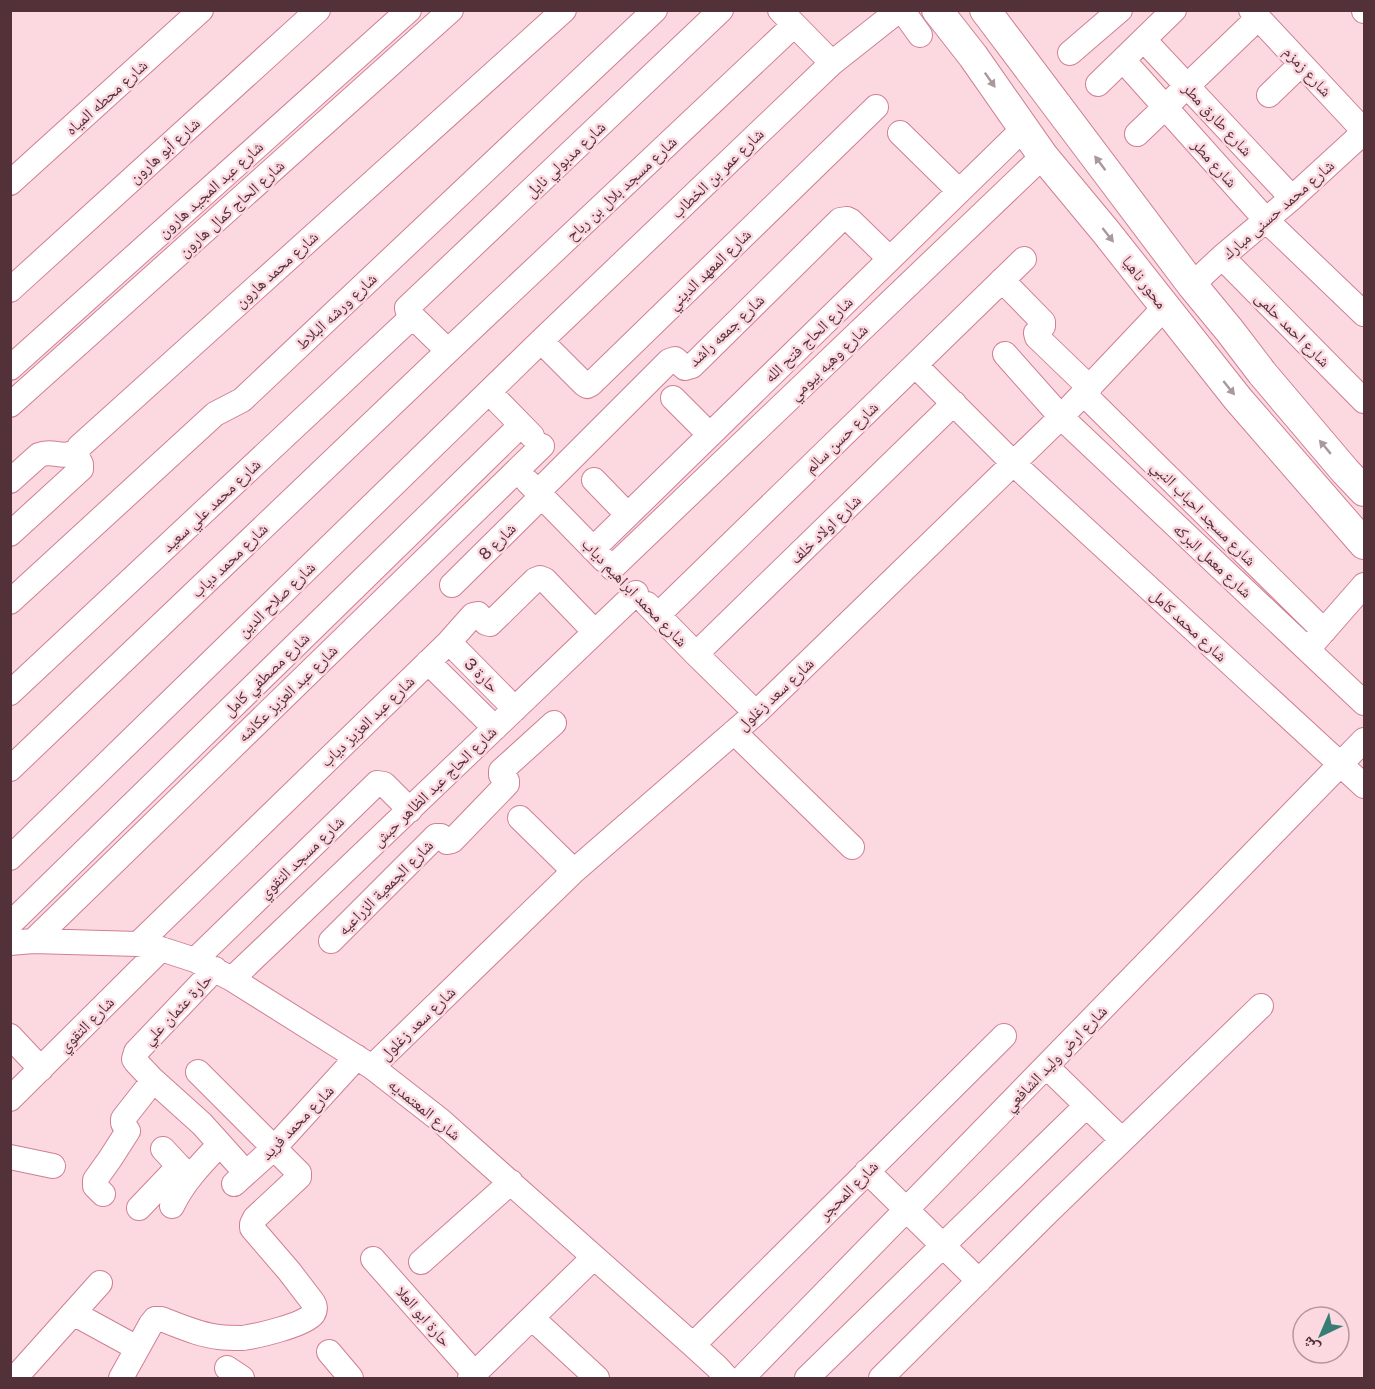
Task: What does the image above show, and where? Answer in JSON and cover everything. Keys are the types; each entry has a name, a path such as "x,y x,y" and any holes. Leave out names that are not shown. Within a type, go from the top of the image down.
{"main road":[{"name":"محور ناهيا","path":"937,10 973,56 1043,156 1238,399 1365,544"},
{"path":"985,10 1192,285 1262,373 1345,471 1365,491"},
{"path":"1165,307 1192,285"}],"street":[{"name":"شارع محطه المياه","path":"10,183 201,10"},
{"name":"شارع أبو هارون","path":"10,290 318,10"},
{"name":"شارع عبد المجيد هارون","path":"10,368 409,10"},
{"name":"شارع الحاج كمال هارون","path":"10,405 451,10"},
{"name":"شارع محمد هارون","path":"76,452 564,10"},
{"name":"شارع ورشه البلاط","path":"10,602 215,414 242,400 655,10"},
{"name":"شارع مدبولي نايل","path":"410,312 721,10"},
{"path":"900,10 920,35"},
{"name":"شارع عمر بن الخطاب","path":"541,341 832,63 900,10"},
{"path":"1070,53 1120,10"},
{"path":"1098,84 1174,10"},
{"path":"1137,134 1255,14"},
{"name":"شارع زمزم","path":"1255,14 1365,132"},
{"path":"787,18 832,63"},
{"name":"شارع مسجد بلال بن رباح","path":"448,351 787,18"},
{"name":"شارع طارق مطر","path":"1143,40 1292,198"},
{"name":"شارع مطر","path":"1123,60 1266,220 1365,314"},
{"path":"1269,95 1301,64"},
{"name":"شارع المعهد الديني","path":"541,341 584,384 587,386 591,384 876,107"},
{"name":"شارع الحاج فتح الله","path":"593,549 1023,129"},
{"name":"شارع محمد حسنى مبارك","path":"1192,285 1365,132"},
{"path":"900,133 959,191"},
{"name":"شارع وهبه بيومي","path":"612,568 1043,156"},
{"name":"شارع جمعه راشد","path":"540,494 563,467 671,360 677,360 685,368 692,366 840,220 851,221 890,259"},
{"name":"شارع احمد حلمى","path":"1222,257 1365,401"},
{"name":"شارع حسن سالم","path":"658,615 1024,258"},
{"name":"شارع مسجد احباب النبي","path":"1002,280 1043,322 1044,325 1036,333 1037,337 1087,391 1324,631"},
{"name":"شارع سعد زغلول","path":"364,1062 574,871 756,713 1014,464 1087,391 1165,307"},
{"path":"410,312 448,351"},
{"name":"شارع محمد علي سعيد","path":"10,693 410,312"},
{"name":"شارع صلاح الدين","path":"10,858 541,341"},
{"name":"شارع محمد دياب","path":"10,769 448,351"},
{"name":"شارع معمل البركه","path":"1005,354 1061,417 1365,703"},
{"name":"شارع محمد كامل","path":"915,365 1014,464 1365,786"},
{"path":"489,392 563,467"},
{"path":"673,398 710,435"},
{"name":"شارع اولاد خلف","path":"696,654 954,403"},
{"name":"شارع مصطفي كامل","path":"10,924 521,425"},
{"name":"شارع عبد العزيز عكاشه","path":"22,942 542,446"},
{"path":"10,481 39,455 48,452 67,456 76,452 76,457 81,464 81,469 10,534"},
{"name":"شارع محمد ابراهيم دياب","path":"517,470 756,713"},
{"path":"594,480 628,515"},
{"name":"شارع 8","path":"452,585 540,494"},
{"path":"425,559 486,623 490,624 535,580 540,578 545,580 596,632"},
{"path":"1307,649 1365,585"},
{"name":"شارع الحاج عبد الظاهر حبش","path":"214,969 410,810 636,593"},
{"name":"شارع عبد العزيز دياب","path":"150,947 472,615 478,614"},
{"name":"حارة 3","path":"448,642 514,710 546,731"},
{"path":"428,662 495,728"},
{"name":"شارع الجمعية الزراعيه","path":"331,941 436,836 441,836 447,842 452,841 507,784 501,771 546,731"},
{"path":"734,732 852,847"},
{"name":"شارع ارض وليد الشافعي","path":"735,1375 906,1210 1365,740"},
{"name":"شارع مسجد التقوي","path":"214,969 377,783 384,784 410,810"},
{"path":"520,818 574,871"},
{"name":"شارع المعتمديه","path":"22,942 150,947 214,969 364,1062 440,1120 693,1345 735,1375"},
{"name":"شارع التقوي","path":"10,1099 41,1069 150,947"},
{"name":"حارة عثمان علي","path":"214,969 136,1052 134,1059 152,1080 202,1124 220,1144 240,1179"},
{"path":"881,1378 1261,1006"},
{"path":"10,1036 41,1069"},
{"name":"شارع المحجر","path":"693,1345 1004,1036"},
{"name":"شارع محمد فريد","path":"240,1179 364,1062"},
{"path":"1046,1066 1122,1140"},
{"path":"121,1378 152,1321 158,1319 195,1332 218,1337 240,1338 263,1335 285,1328 313,1315 315,1310 315,1305 289,1271 252,1228 255,1218 299,1175 298,1171 198,1072"},
{"path":"103,1194 95,1186 95,1180 128,1131 122,1122 123,1119 152,1080"},
{"path":"807,1378 1086,1106"},
{"path":"139,1208 177,1164 220,1144"},
{"path":"10,1156 53,1166"},
{"path":"172,1206 177,1196 177,1164"},
{"path":"867,1171 979,1281"},
{"path":"421,1262 511,1182"},
{"path":"477,1375 594,1257"},
{"name":"حارة ابو العلا","path":"373,1259 477,1375"},
{"path":"14,1375 100,1283"},
{"path":"73,1312 137,1348"},
{"path":"532,1318 597,1378"},
{"path":"329,1352 351,1378"}]}
